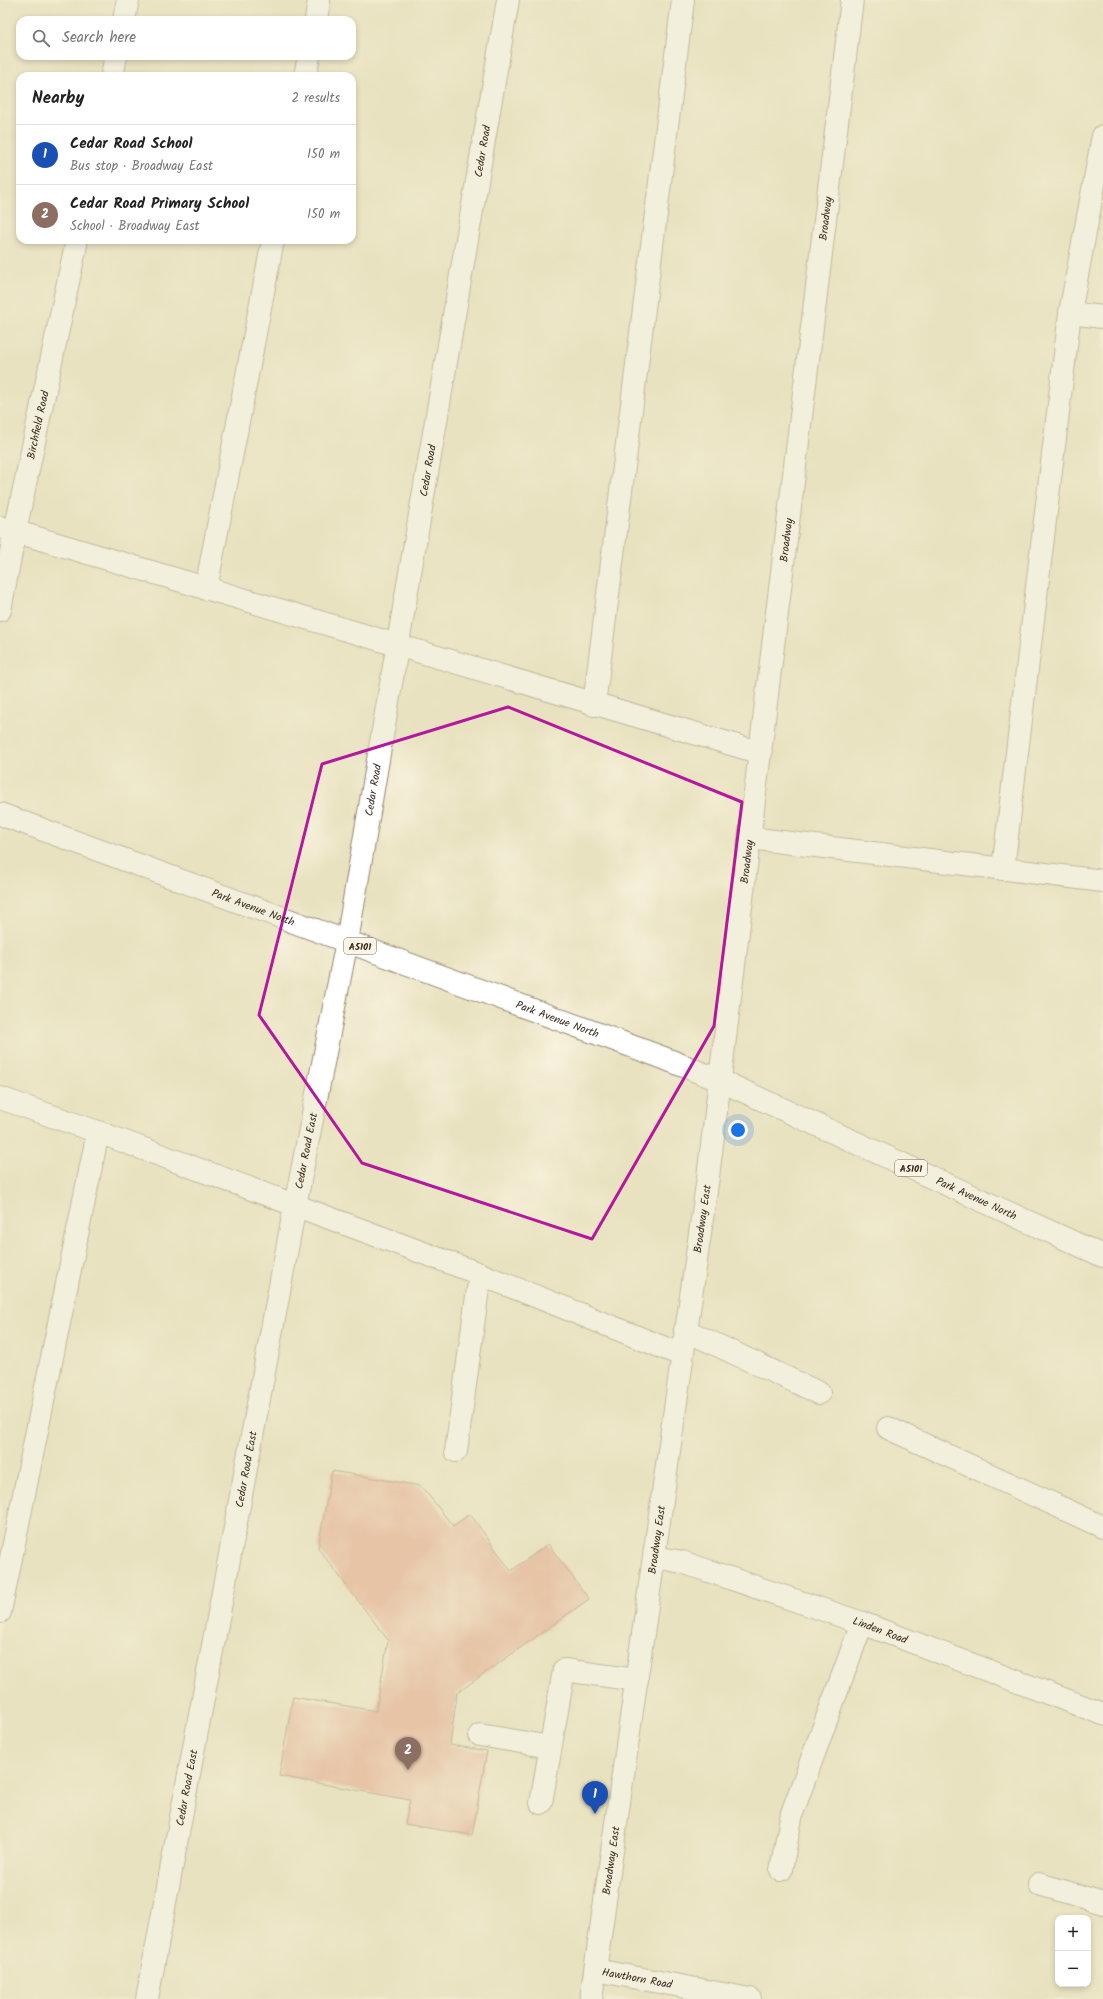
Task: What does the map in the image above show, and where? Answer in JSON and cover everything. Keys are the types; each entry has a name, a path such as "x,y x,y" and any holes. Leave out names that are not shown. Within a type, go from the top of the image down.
{"street":[{"path":"125,16 128,0"},
{"path":"317,16 319,0"},
{"name":"Cedar Road","path":"347,941 508,0"},
{"path":"594,705 684,0"},
{"name":"Broadway","path":"719,1080 761,753 852,0"},
{"path":"113,72 115,60"},
{"path":"306,72 308,60"},
{"path":"1003,869 1070,313 1103,136"},
{"name":"Birchfield Road","path":"0,610 7,529 76,244"},
{"path":"206,588 272,244"},
{"path":"1070,313 1103,317"},
{"path":"7,529 397,644 594,705 761,753"},
{"name":"Park Avenue North","path":"0,814 654,1054 719,1080 1103,1256"},
{"path":"750,838 1103,881"},
{"name":"Cedar Road East","path":"147,1999 295,1206 347,941"},
{"name":"Broadway East","path":"591,1999 655,1557 685,1330 708,1177 719,1080"},
{"path":"0,1098 98,1132 480,1274 682,1355"},
{"path":"0,1612 98,1132"},
{"path":"456,1450 480,1274"},
{"path":"685,1330 819,1392"},
{"path":"888,1428 1103,1527"},
{"name":"Linden Road","path":"655,1557 682,1562 862,1623 1103,1714"},
{"path":"780,1870 792,1813 862,1623"},
{"path":"541,1803 564,1670 637,1680"},
{"path":"480,1735 550,1747"},
{"path":"1039,1884 1103,1903"},
{"name":"Hawthorn Road","path":"595,1970 667,1982 750,1999"}],"highlighted area":[{"path":"508,707 742,802 714,1026 592,1239 362,1163 259,1015 322,764"}],"building":[{"path":"332,1471 421,1486 453,1526 470,1514 511,1571 548,1544 589,1599 457,1693 450,1745 487,1751 472,1835 405,1824 410,1800 279,1776 293,1697 376,1711 388,1640 318,1548"}],"place":[{"name":"Cedar Road Primary School","path":"408,1770"},
{"name":"Cedar Road School","path":"595,1814"}]}
